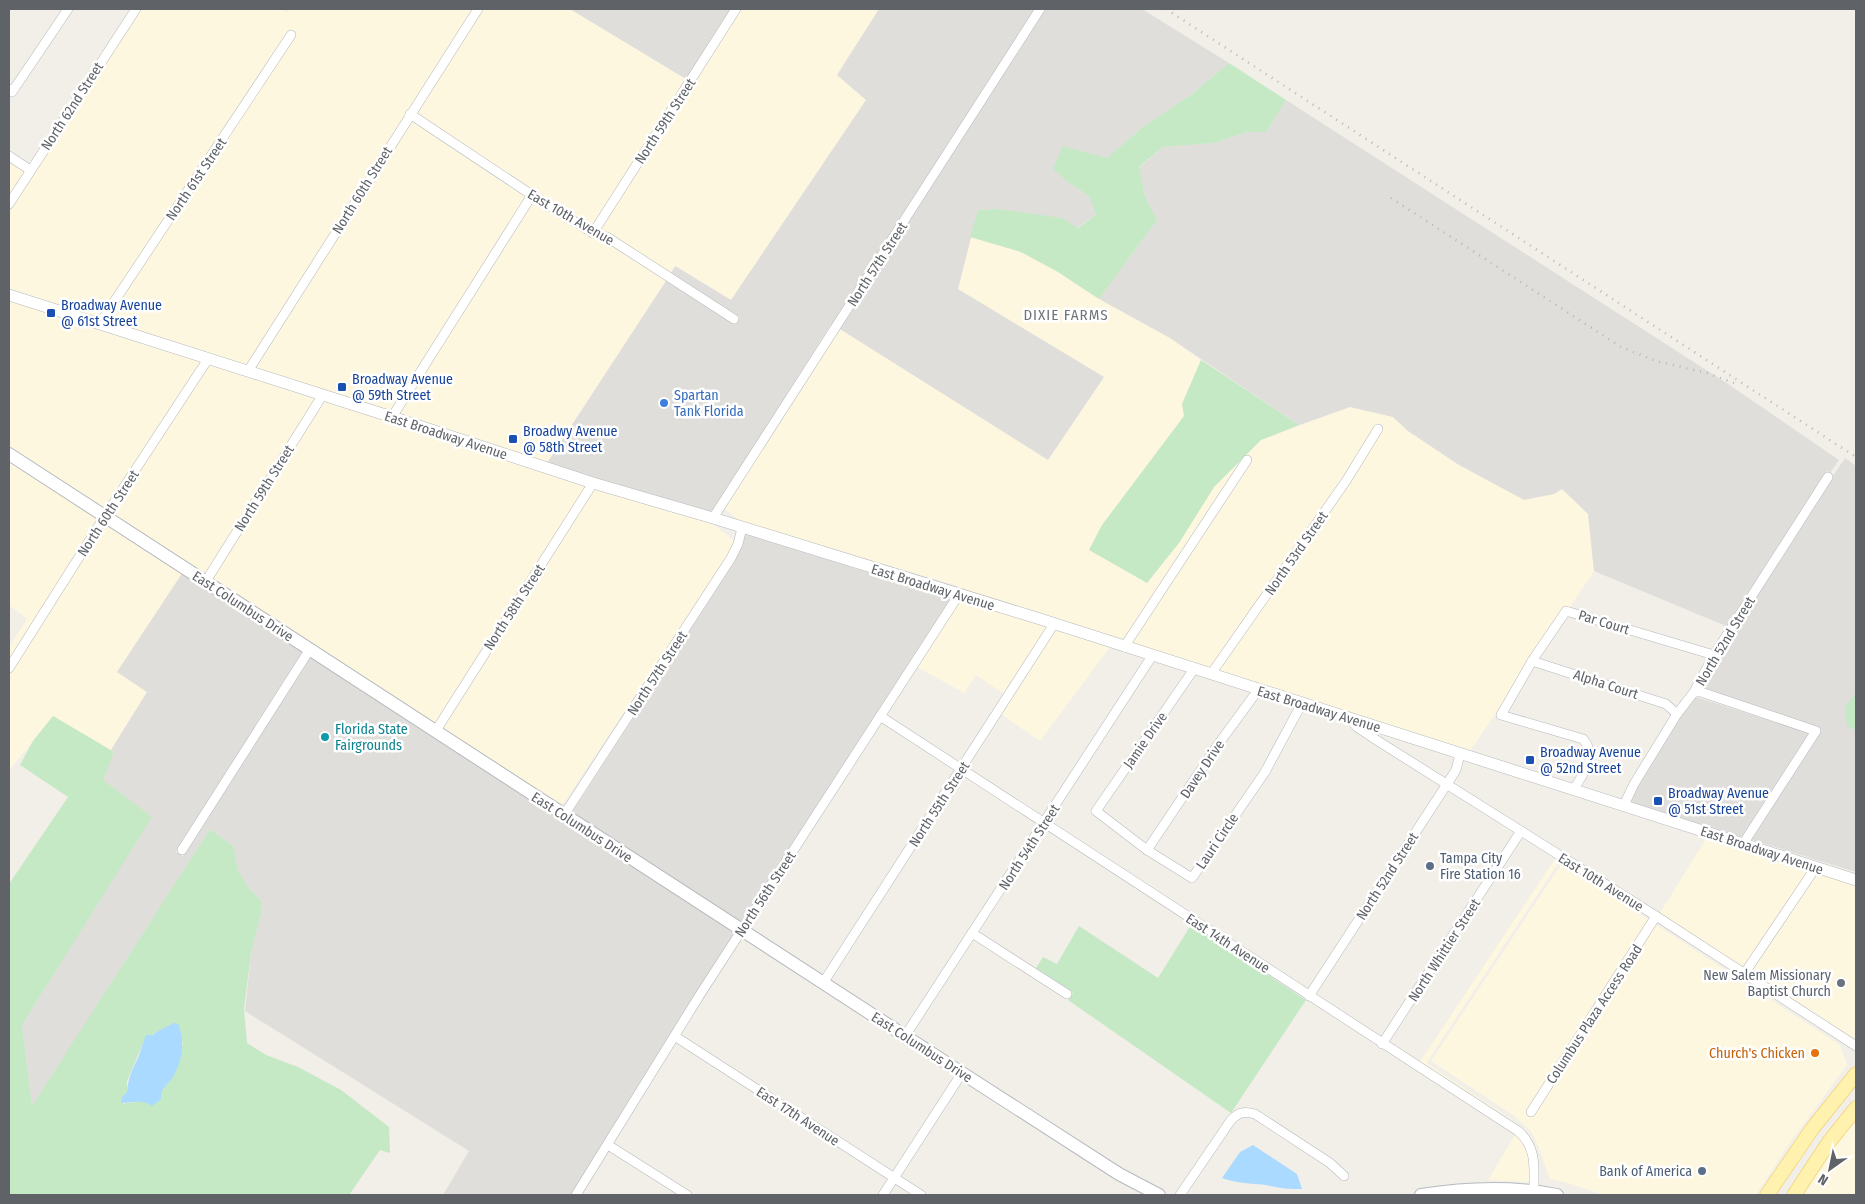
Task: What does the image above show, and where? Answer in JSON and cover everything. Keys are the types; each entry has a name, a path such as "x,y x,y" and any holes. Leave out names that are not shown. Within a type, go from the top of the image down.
{"main road":[{"name":"East Columbus Drive","path":"9,454 310,649 434,732 962,1073 1119,1174 1159,1195"},
{"path":"1767,1195 1812,1129 1856,1074"},
{"path":"1794,1195 1856,1108"},
{"path":"1421,1195 1488,1188 1557,1195"}],"street":[{"path":"9,90 12,92 68,9"},
{"name":"North 62nd Street","path":"9,204 136,9"},
{"name":"North 60th Street","path":"248,371 478,9"},
{"name":"North 59th Street","path":"593,233 736,9"},
{"name":"North 57th Street","path":"713,518 1040,9"},
{"name":"North 61st Street","path":"100,323 291,35"},
{"name":"East 10th Avenue","path":"410,114 532,195 593,233 607,237 734,319"},
{"path":"9,156 30,170"},
{"path":"392,416 532,195"},
{"name":"East Broadway Avenue","path":"9,295 322,396 392,416 593,483 713,518 958,596 1054,624 1856,880"},
{"name":"North 60th Street","path":"9,668 105,516 208,359"},
{"name":"North 59th Street","path":"206,581 322,396"},
{"name":"North 53rd Street","path":"1211,674 1346,481 1378,429"},
{"path":"1124,647 1247,460"},
{"name":"North 52nd Street","path":"1624,805 1634,784 1677,714 1694,692 1714,655 1828,477"},
{"name":"North 58th Street","path":"434,732 593,483"},
{"name":"North 57th Street","path":"564,815 731,558 738,544 742,528"},
{"name":"North 56th Street","path":"576,1195 742,930 958,596"},
{"name":"Par Court","path":"1574,789 1589,762 1591,754 1588,745 1583,739 1501,716 1532,661 1566,611 1714,655"},
{"name":"North 55th Street","path":"824,983 1054,624"},
{"path":"182,850 310,649"},
{"name":"North 54th Street","path":"905,1036 1152,656"},
{"name":"Alpha Court","path":"1532,661 1666,704 1677,714"},
{"name":"Jamie Drive","path":"1096,811 1194,669"},
{"name":"Davey Drive","path":"1147,850 1217,746 1258,690"},
{"path":"1694,692 1701,692 1816,730 1743,844"},
{"name":"Lauri Circle","path":"1096,811 1147,850 1192,878 1265,772 1302,703"},
{"name":"East 14th Avenue","path":"880,716 1525,1137 1535,1166 1534,1193"},
{"name":"East 10th Avenue","path":"1348,717 1357,727 1656,916 1856,1046"},
{"name":"North 52nd Street","path":"1309,996 1456,770 1460,754"},
{"name":"North Whittier Street","path":"1382,1044 1521,831"},
{"path":"1744,974 1816,867"},
{"name":"Columbus Plaza Access Road","path":"1531,1112 1656,916"},
{"path":"972,934 1067,994"},
{"name":"East 17th Avenue","path":"676,1037 922,1195"},
{"path":"882,1195 962,1073"},
{"path":"1180,1195 1231,1120 1236,1114 1242,1112 1255,1114 1330,1164 1344,1176"},
{"path":"608,1145 687,1195"}],"shaded area":[{"path":"141,9 281,9 287,12 289,9 473,9 246,365 107,320 297,34 290,29 99,318 9,290 9,213"},
{"path":"483,9 570,9 686,79 592,226 534,191 416,113"},
{"path":"570,9 731,9 686,79"},
{"path":"741,9 879,9 837,75 866,100 731,300 676,266 671,273 609,233 600,230"},
{"path":"879,9 1035,9 833,324 831,324 712,513 547,463 666,281 735,325 740,317 671,273 675,266 731,300 866,100 837,75"},
{"path":"1045,9 1142,9 1229,63 1192,94 1143,127 1107,158 1068,182 1089,196 1096,215 1077,228 1029,214 998,209 978,210 958,289 1104,377 1048,460 840,329"},
{"path":"1286,100 1728,384 1839,460 1830,473 1827,471 1712,650 1726,626 1594,571 1588,514 1562,489 1554,494 1524,500 1459,465 1408,431 1393,417 1350,407 1299,425 1170,338 1099,299 1157,220 1145,196 1139,168 1163,147 1214,143 1247,132 1266,132"},
{"path":"411,121 525,197 390,411 255,368"},
{"path":"9,162 24,172 9,196"},
{"path":"533,201 666,281 547,463 398,414"},
{"path":"970,237 1021,252 1170,338 1201,360 1182,404 1185,416 1102,525 1089,550 1179,543 1214,487 1242,460 1122,641 957,590 959,586 742,523 725,509 840,329 1048,460 1104,377 958,289"},
{"path":"9,300 201,361 104,510 9,448"},
{"path":"210,364 316,399 205,574 111,515"},
{"path":"324,401 586,486 434,725 213,579"},
{"path":"1350,407 1393,417 1408,431 1459,465 1561,488 1588,514 1594,571 1570,607 1563,609 1530,655 1502,704 1470,751 1351,713 1348,710 1347,712 1218,672 1350,483 1384,427 1377,423 1343,478 1210,669 1131,644 1253,459 1247,454 1261,440"},
{"path":"1845,458 1856,466 1856,872 1746,838 1816,731 1693,686"},
{"path":"9,460 99,518 9,660 9,647 27,619 9,605"},
{"path":"595,488 712,523 734,541 727,556 692,610 561,807 441,730"},
{"path":"106,523 183,572 117,672 147,692 111,750 53,716 9,771 9,676"},
{"path":"745,534 951,598 741,924 571,814 735,561"},
{"path":"183,572 304,651 176,852 183,856 311,656 736,932 571,1195 443,1195 469,1151 245,1011 251,953 262,902 248,887 238,870 233,846 210,829 32,1107 22,1025 151,817 102,780 114,752 111,750 147,692 117,672"},
{"path":"960,601 1047,627 1004,694 976,675 964,693 917,667"},
{"path":"1055,630 1110,647 1040,741 1001,714"},
{"path":"1696,697 1809,733 1741,838 1630,802 1680,716"},
{"path":"1707,837 1809,870 1743,967 1660,913"},
{"path":"1555,859 1559,862 1427,1062 1519,1126 1420,1062"},
{"path":"1562,863 1840,1045 1847,1065 1791,1141 1756,1195 1604,1195 1550,1179 1531,1131 1513,1115 1431,1061"},
{"path":"1817,873 1856,885 1856,1041 1751,972"},
{"path":"1856,1107 1856,1195 1803,1195 1834,1148"},
{"path":"1515,1135 1521,1140 1529,1158 1531,1167 1530,1182 1488,1180"}],"green space":[{"path":"1229,63 1286,100 1266,132 1247,132 1214,143 1163,147 1139,167 1145,196 1157,220 1099,299 1058,272 1021,252 970,237 978,210 998,209 1062,218 1078,228 1096,215 1089,196 1053,169 1063,146 1107,158 1143,127 1192,94"},
{"path":"1201,360 1299,425 1261,440 1214,487 1179,543 1147,583 1089,550 1102,525 1184,416 1182,404"},
{"path":"1856,692 1856,730 1847,726 1845,706"},
{"path":"53,716 114,752 103,780 152,817 22,1025 32,1106 210,829 233,846 238,870 248,887 262,902 251,953 244,1008 247,1043 266,1055 298,1067 341,1090 389,1127 390,1153 380,1150 349,1195 9,1195 9,884 68,797 20,765 33,741","holes":["174,1024 183,1043 168,1083 162,1089 161,1094 146,1101 123,1104 122,1097 127,1092 127,1081 144,1041 158,1031"]},
{"path":"1191,925 1306,1000 1231,1113 1068,1000 1073,992 1036,968 1043,957 1057,964 1079,926 1158,978"}],"water":[{"path":"174,1023 178,1024 182,1036 181,1056 174,1075 163,1089 161,1099 152,1106 141,1102 121,1103 122,1097 127,1092 128,1082 146,1035 153,1035"},
{"path":"1253,1145 1297,1174 1302,1189 1239,1182 1222,1178 1240,1152"}],"railway":[{"path":"1166,9 1856,457"},
{"path":"1391,198 1621,347 1656,361 1707,373 1734,383"}],"place":[{"name":"Broadway Avenue @ 61st Street","path":"51,313"},
{"name":"Broadway Avenue @ 59th Street","path":"342,387"},
{"name":"Spartan Tank Florida","path":"664,403"},
{"name":"Broadwy Avenue @ 58th Street","path":"513,439"},
{"name":"Florida State Fairgrounds","path":"325,737"},
{"name":"Broadway Avenue @ 52nd Street","path":"1530,760"},
{"name":"Broadway Avenue @ 51st Street","path":"1658,801"},
{"name":"Tampa City Fire Station 16","path":"1430,866"},
{"name":"New Salem Missionary Baptist Church","path":"1841,983"},
{"name":"Church's Chicken","path":"1815,1053"},
{"name":"Bank of America","path":"1702,1171"}],"district":[{"name":"DIXIE FARMS","path":"1066,315"}]}
